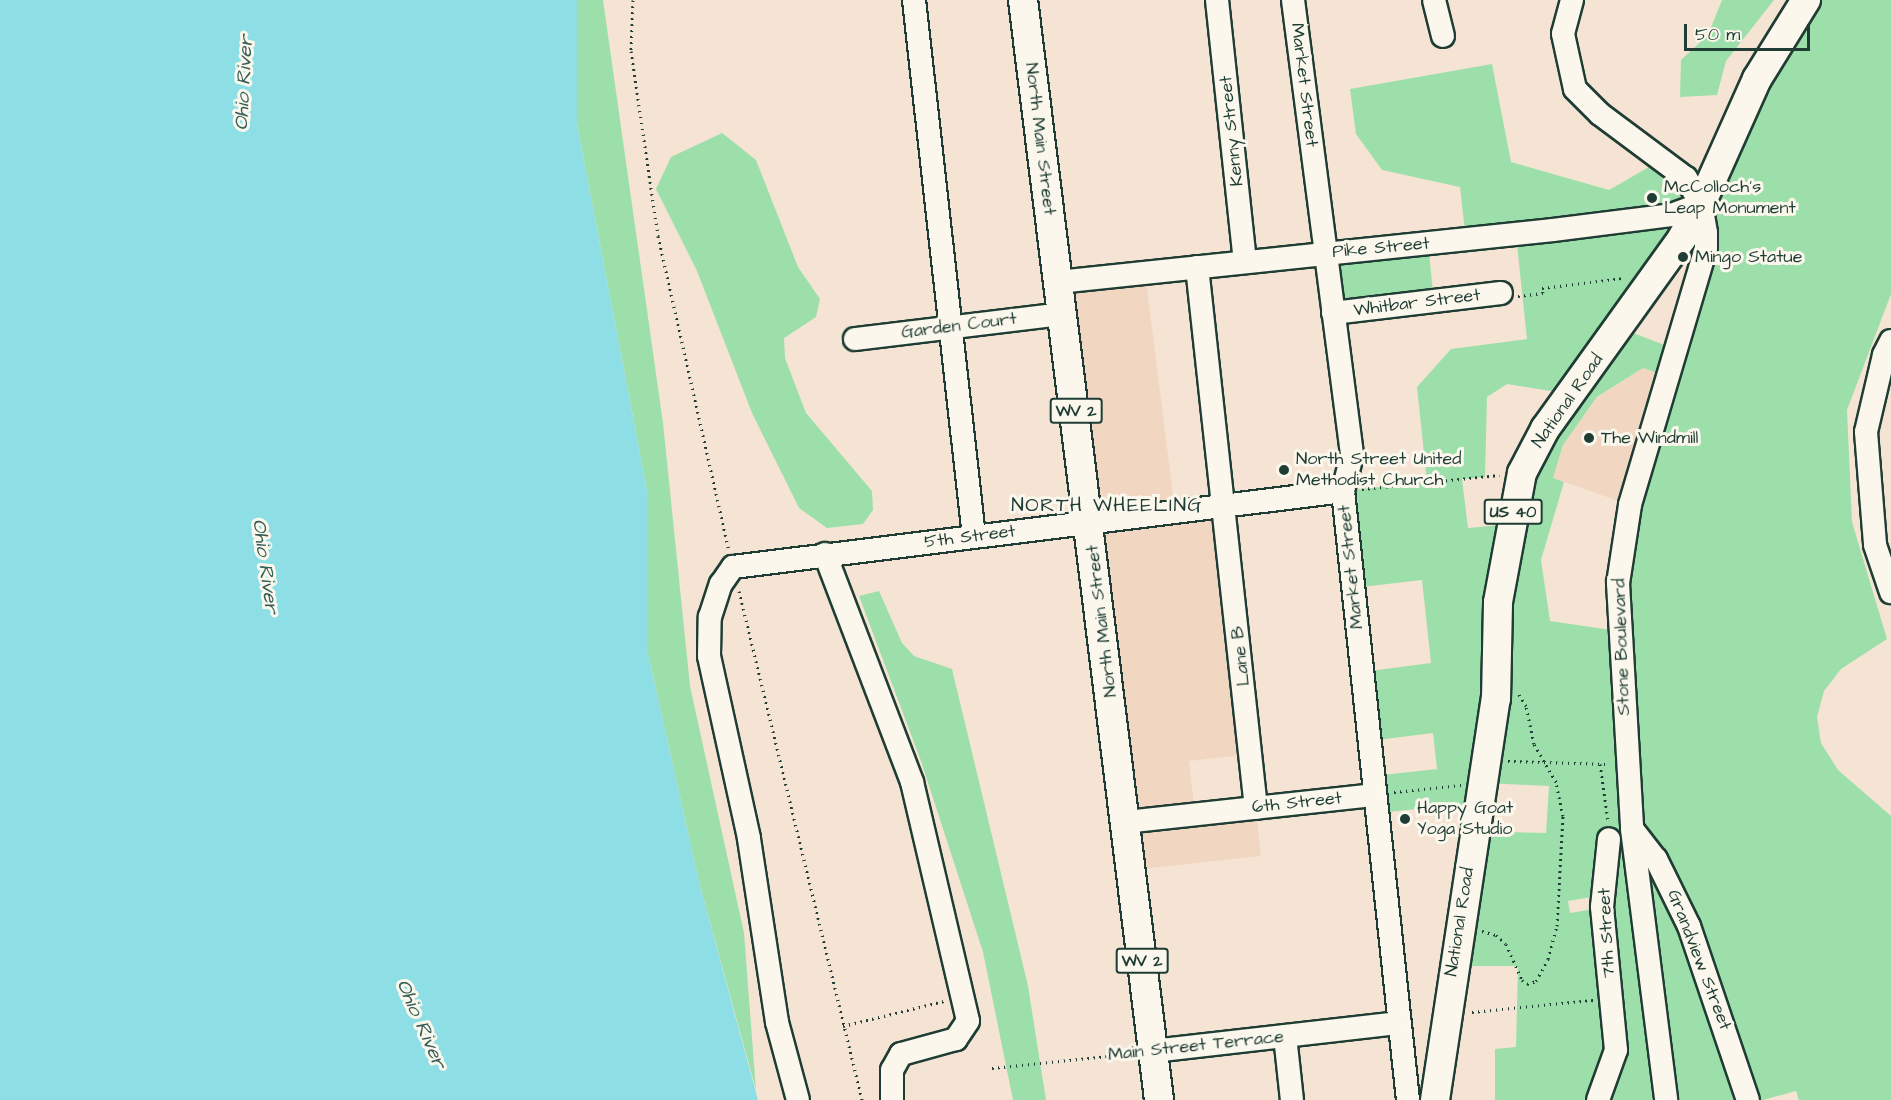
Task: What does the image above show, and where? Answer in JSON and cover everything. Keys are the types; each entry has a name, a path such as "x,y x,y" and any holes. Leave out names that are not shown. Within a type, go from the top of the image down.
{"main road":[{"name":"North Main Street","path":"1023,0 1090,523 1159,1100"},
{"name":"National Road","path":"1435,1100 1496,690 1497,602 1522,473 1545,429 1645,292 1701,204 1757,79 1806,0"}],"street":[{"path":"914,0 974,537"},
{"name":"Kenny Street","path":"1217,0 1222,26 1245,262"},
{"path":"1222,26 1234,0"},
{"name":"Market Street","path":"1293,0 1352,455 1343,490 1408,1100"},
{"path":"1434,0 1443,36"},
{"path":"1572,0 1563,34 1575,89 1600,114 1686,178 1701,204"},
{"name":"Pike Street","path":"1058,282 1553,230 1671,215 1701,204"},
{"name":"Stone Boulevard","path":"1666,1100 1650,948 1632,829 1618,583 1625,525 1706,248 1701,204"},
{"path":"1197,267 1226,504"},
{"name":"Whitbar Street","path":"1333,313 1506,295"},
{"name":"Garden Court","path":"855,339 1064,314"},
{"path":"1891,342 1884,355 1866,432 1875,545 1891,592"},
{"name":"5th Street","path":"798,1100 777,1022 749,838 709,656 710,617 721,584 733,567 1343,490"},
{"name":"Lane B","path":"1226,504 1256,808"},
{"path":"825,554 912,782 968,1021 956,1039 901,1054 892,1070 892,1100"},
{"name":"6th Street","path":"1126,822 1374,795"},
{"name":"Grandview Street","path":"1632,829 1667,878 1689,926 1748,1100"},
{"name":"7th Street","path":"1598,1100 1616,1050 1602,895 1610,839"},
{"name":"Main Street Terrace","path":"1153,1051 1399,1023"},
{"path":"1285,1036 1292,1100"}],"path":[{"path":"1506,295 1543,293 1542,288 1629,278"},
{"path":"1343,490 1508,474"},
{"path":"1459,929 1496,935 1510,951 1522,980 1527,984 1536,981 1554,940 1563,839 1562,799 1534,744 1524,700 1514,691 1496,690"},
{"path":"1503,761 1605,764"},
{"path":"1600,763 1610,839"},
{"path":"1374,795 1469,785"},
{"path":"843,1026 963,996"},
{"path":"1446,1014 1611,999"},
{"name":"Main Street Terrace","path":"992,1068 1153,1051"}],"shaded area":[{"path":"1145,273 1175,511 1226,504 1251,754 1189,761 1195,814 1256,808 1261,856 1132,870 1058,282"},
{"path":"1643,368 1667,376 1630,505 1553,478 1563,445 1597,398"}],"green space":[{"path":"577,0 603,0 663,423 690,686 744,933 756,1090 699,882 647,649 647,490 577,124"},
{"path":"1722,0 1774,0 1726,61 1717,95 1680,97 1681,60 1708,35"},
{"path":"1806,0 1891,0 1891,294 1847,410 1852,522 1887,639 1841,669 1824,691 1817,717 1821,743 1838,770 1891,816 1891,1100 1799,1100 1796,1091 1763,1100 1495,1100 1495,1049 1516,1047 1518,966 1454,966 1475,831 1546,833 1549,786 1483,783 1480,803 1376,813 1373,776 1437,769 1433,733 1369,741 1362,672 1431,663 1422,580 1353,588 1343,491 1427,482 1417,387 1451,349 1527,339 1516,235 1466,240 1460,187 1382,170 1356,134 1350,89 1492,64 1511,162 1609,190 1649,167 1683,195 1677,206 1702,204","holes":["1701,205 1706,248 1675,349 1620,328","1643,368 1666,376 1618,631 1550,621 1541,560 1564,482 1553,478 1563,445 1597,397","1507,384 1570,394 1510,524 1468,528 1462,479 1485,477 1487,397","1592,897 1594,909 1570,913 1568,901"]},
{"path":"722,133 756,160 798,267 820,299 816,317 784,338 785,358 806,413 872,491 873,510 863,524 827,528 799,508 752,413 697,271 656,189 671,157"},
{"path":"1428,244 1434,301 1332,311 1326,255"},
{"path":"879,591 902,643 914,656 952,669 1028,986 1046,1100 1013,1100 983,952 921,761 859,596"}],"water":[{"name":"Ohio River","path":"0,0 577,0 577,124 647,490 647,649 699,882 758,1100 0,1100"}],"place":[{"name":"McColloch’s Leap Monument","path":"1652,198"},
{"name":"Mingo Statue","path":"1683,257"},
{"name":"The Windmill","path":"1589,438"},
{"name":"North Street United Methodist Church","path":"1284,470"},
{"name":"Happy Goat Yoga Studio","path":"1405,819"}],"district":[{"name":"NORTH WHEELING","path":"1107,505"}]}
